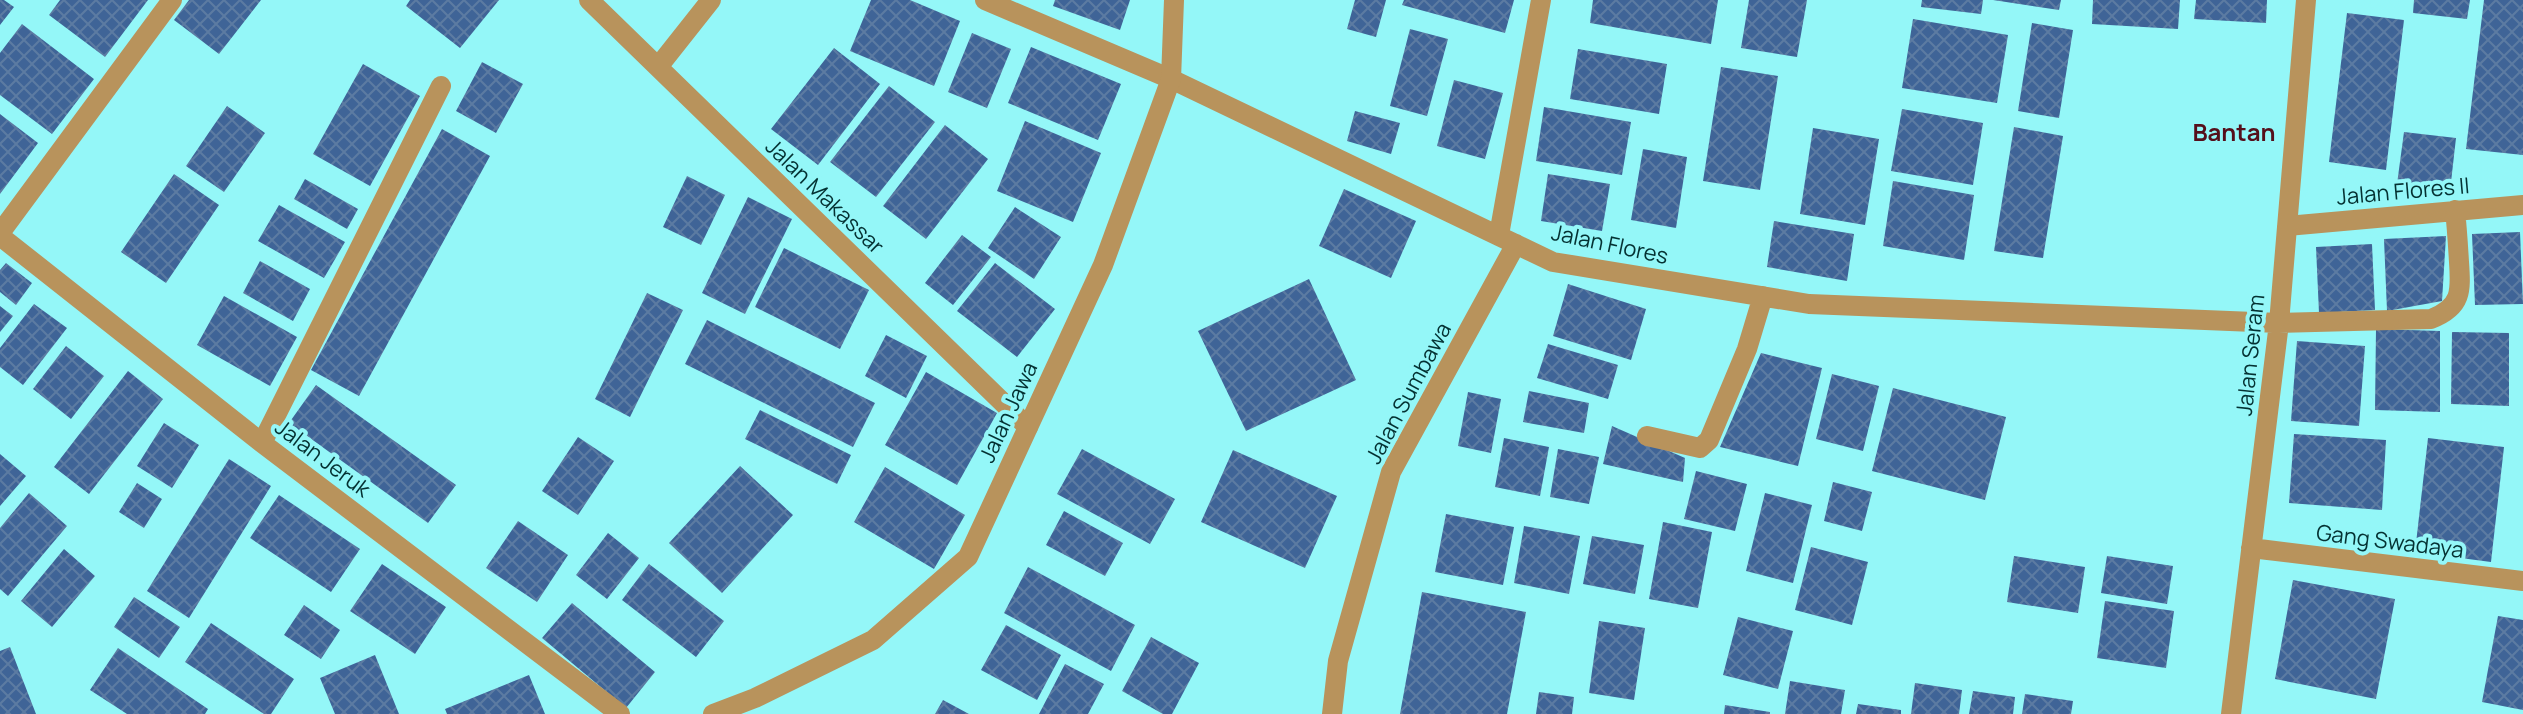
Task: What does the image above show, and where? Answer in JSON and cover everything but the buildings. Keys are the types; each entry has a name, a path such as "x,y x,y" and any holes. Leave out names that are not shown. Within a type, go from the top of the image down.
{"street":[{"path":"0,234 172,0"},
{"name":"Jalan Makassar","path":"589,0 1028,427"},
{"path":"658,67 711,0"},
{"name":"Jalan Flores","path":"985,0 1171,79 1553,262 1809,304 2279,323 2417,321 2440,315 2451,307 2460,289 2455,210"},
{"name":"Jalan Jawa","path":"713,714 755,698 873,640 968,557 1103,265 1171,79 1174,0"},
{"name":"Jalan Sumbawa","path":"1332,714 1338,661 1391,472 1508,240 1541,0"},
{"name":"Jalan Seram","path":"2231,714 2279,323 2306,0"},
{"path":"262,443 441,86"},
{"name":"Jalan Flores II","path":"2287,226 2523,205"},
{"name":"Jalan Jeruk","path":"0,234 262,443 620,714"},
{"path":"1647,436 1700,448 1709,440 1747,349 1763,296"},
{"name":"Gang Swadaya","path":"2251,548 2523,581"}],"district":[{"name":"Bantan","path":"2234,131"}]}
